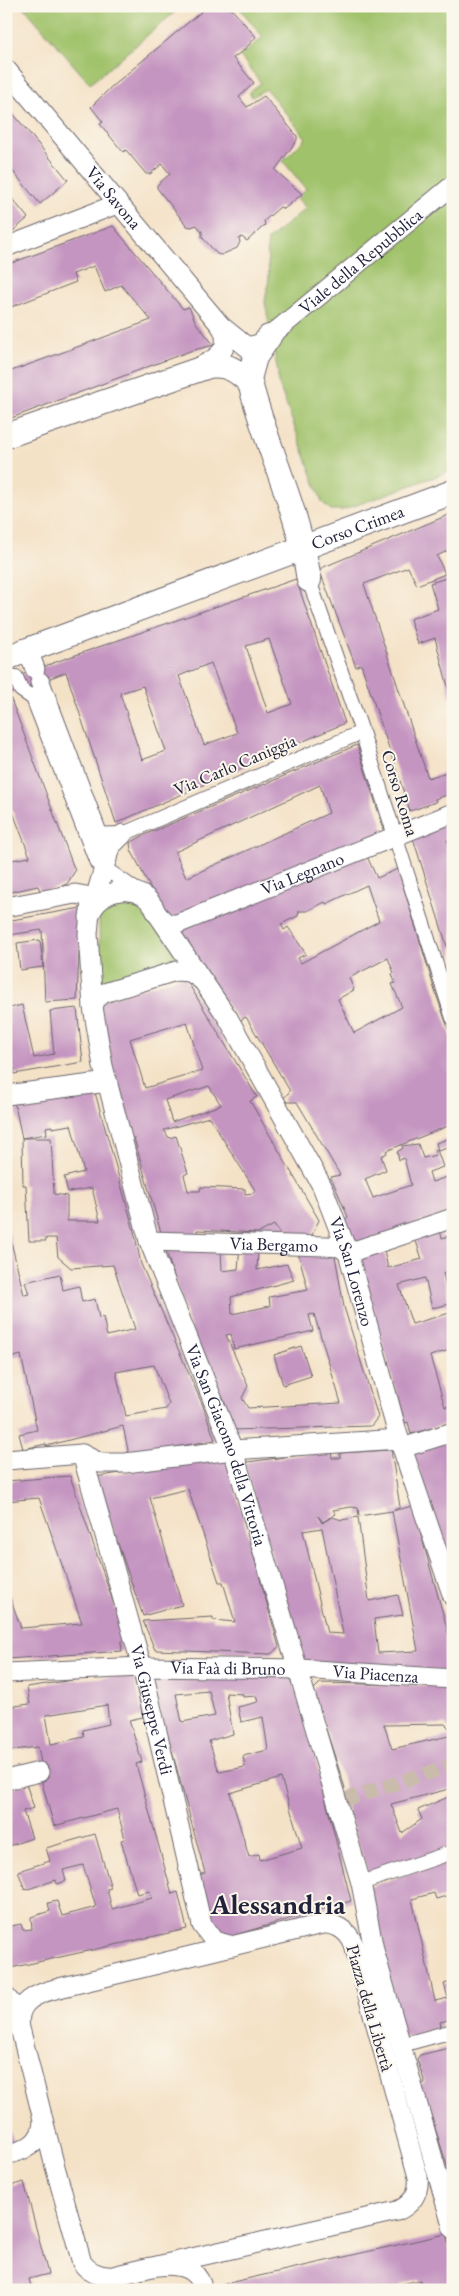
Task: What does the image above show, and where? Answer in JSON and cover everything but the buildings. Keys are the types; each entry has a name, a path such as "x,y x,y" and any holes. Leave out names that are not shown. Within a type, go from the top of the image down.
{"street":[{"name":"Via Savona","path":"6,68 221,326"},
{"name":"Viale della Repubblica","path":"221,326 247,347 259,344 453,185"},
{"path":"6,247 118,204"},
{"path":"186,373 222,353 226,340 221,326"},
{"path":"268,337 252,366 249,374 250,383 294,512 304,549 309,580"},
{"path":"6,436 186,373 221,365 236,371 250,383"},
{"name":"Corso Crimea","path":"11,668 35,667 262,564 453,492"},
{"path":"294,512 316,534 324,536 340,534"},
{"name":"Corso Roma","path":"309,580 362,732 453,1018"},
{"path":"35,667 92,835"},
{"path":"11,668 21,690 33,698 103,863 141,893"},
{"name":"Via Carlo Caniggia","path":"124,834 362,732"},
{"name":"Via Legnano","path":"156,912 166,924 177,924 453,814"},
{"path":"92,835 124,834"},
{"path":"89,919 91,900 103,863 112,844 124,834"},
{"path":"89,919 103,863"},
{"path":"89,919 94,906 105,896 126,890 141,893"},
{"name":"Via San Lorenzo","path":"141,893 152,902 156,912 228,1018 322,1186 348,1253 401,1444 453,1597"},
{"path":"6,907 68,896 83,895 91,900"},
{"name":"Via San Giacomo della Vittoria","path":"89,919 93,1007 108,1082 149,1241 234,1450 300,1669 361,1882"},
{"path":"93,1007 96,999 104,994 176,970 193,973 208,988"},
{"path":"6,1095 108,1082"},
{"path":"348,1253 453,1218"},
{"name":"Via Bergamo","path":"149,1241 340,1247 348,1253"},
{"path":"6,1460 82,1454 100,1464 234,1450 401,1444 453,1432"},
{"name":"Via Giuseppe Verdi","path":"82,1454 142,1667 202,1925 214,1941 225,1946 236,1946"},
{"name":"Via Faà di Bruno","path":"6,1673 142,1667 300,1669"},
{"name":"Via Piacenza","path":"300,1669 453,1679"},
{"path":"6,1780 39,1772"},
{"path":"361,1882 453,1852"},
{"name":"Piazza della Libertà","path":"361,1882 372,1942 453,2229"},
{"name":"Piazza della Libertà","path":"108,2283 397,2211 409,2204 417,2191 418,2177 354,1945 348,1935 338,1927 323,1924 37,1994 28,2000 19,2016 20,2028 42,2117 81,2260 88,2269 108,2283 185,2267 195,2274 202,2290"},
{"path":"6,1996 14,2006 20,2028"},
{"path":"401,2045 453,2031"},
{"path":"13,2153 30,2147 36,2141 41,2131 42,2117"}],"green space":[{"path":"23,6 182,6 90,84"},
{"path":"238,6 453,6 453,470 343,510 331,510 322,502 278,382 265,302 269,278 268,240 306,208 297,198 306,189 283,161 306,138 266,89 252,97 249,92 261,83 240,56 263,37"},
{"path":"129,899 143,907 183,963 100,990 99,918 107,906"}],"tunnel":[{"path":"344,1800 453,1765"}],"district":[{"name":"Alessandria","path":"278,1904"}]}
